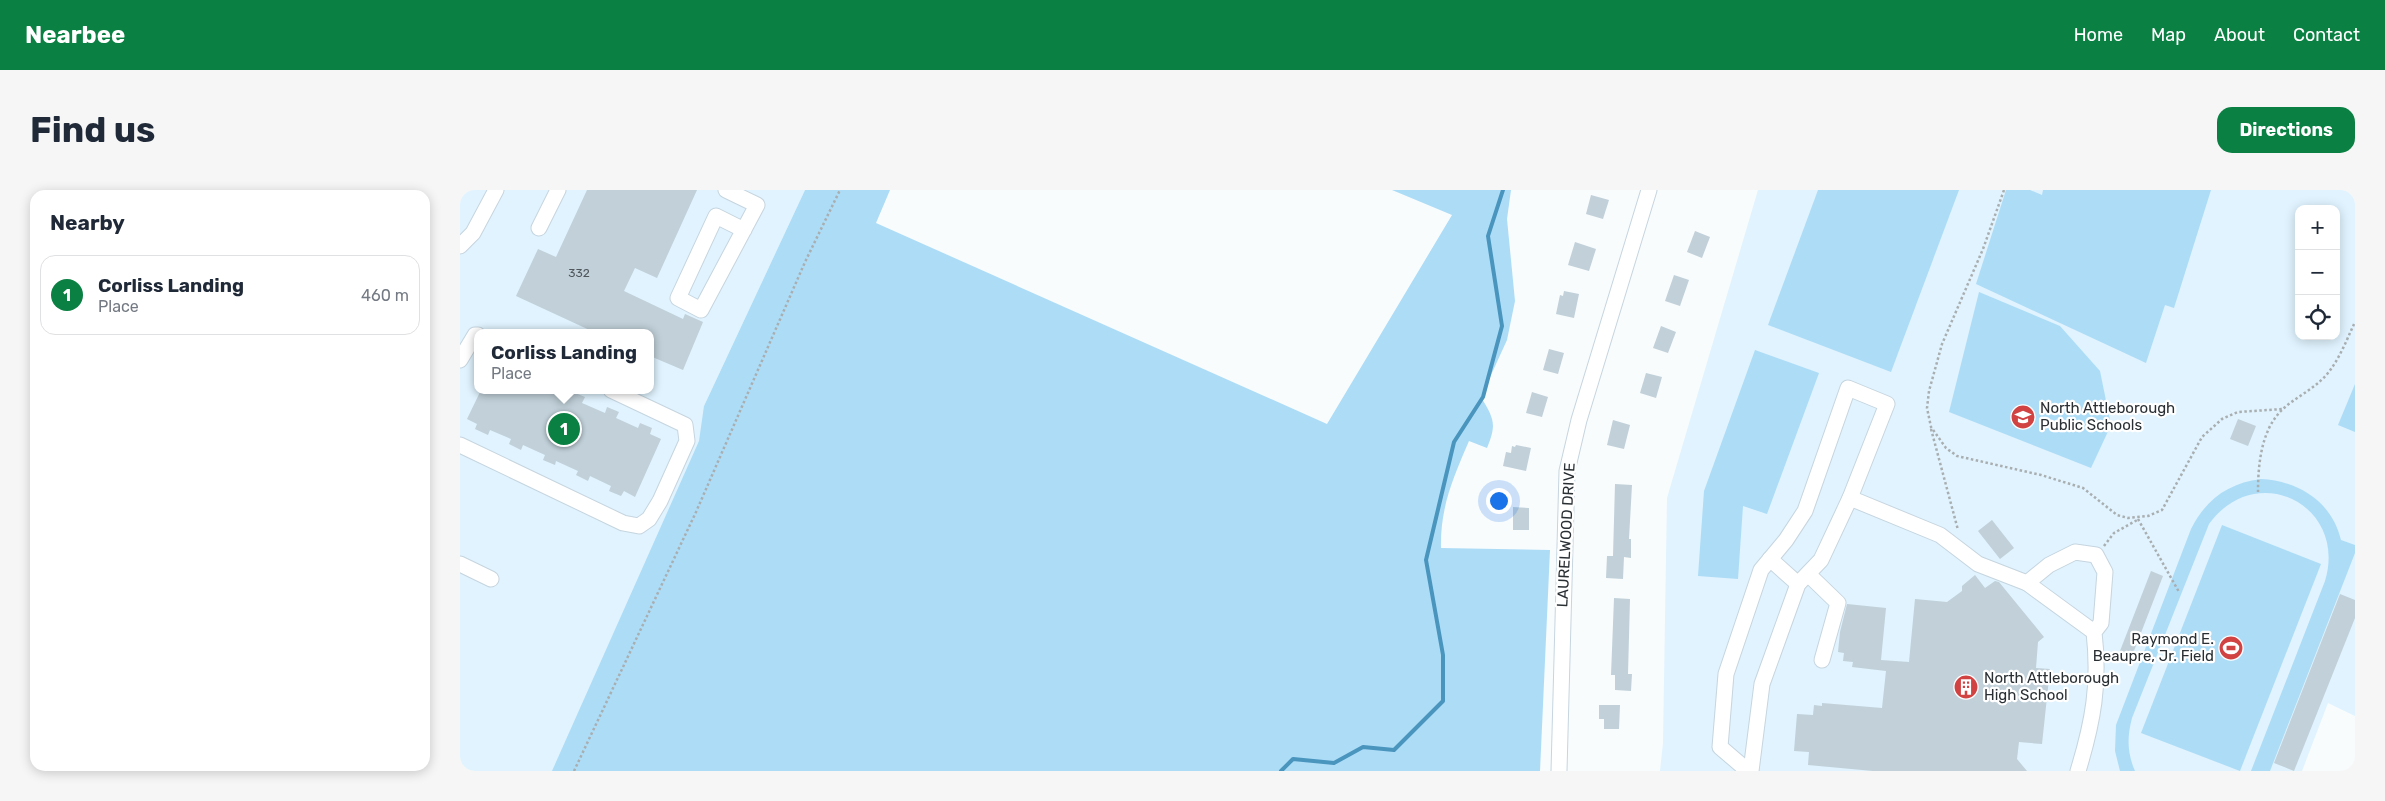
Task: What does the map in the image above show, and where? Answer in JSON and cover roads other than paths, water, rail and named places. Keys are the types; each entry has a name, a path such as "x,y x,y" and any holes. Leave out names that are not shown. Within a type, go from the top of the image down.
{"street":[{"path":"460,246 473,232 496,190"},
{"path":"540,228 558,190"},
{"path":"726,190 757,205 744,230 701,310 678,298 716,216 744,230"},
{"name":"LAURELWOOD DRIVE","path":"1559,771 1564,498 1568,459 1649,190"},
{"path":"460,360 474,337"},
{"path":"1848,388 1887,404 1850,498 1821,560 1804,579 1762,684 1750,771 1720,747 1726,674 1762,570 1786,540 1805,511 1848,388"},
{"path":"460,446 623,523 639,526 648,519 660,501 687,441 685,425 619,394"},
{"path":"1850,498 1940,535 1978,564 2027,583 2094,632"},
{"path":"2027,583 2049,565 2074,552 2096,555 2105,572 2101,623 2094,632 2097,661 2095,704 2078,771"},
{"path":"1770,559 1804,579 1838,603 1822,660"},
{"path":"460,564 491,579"}],"waterway":[{"path":"1281,771 1293,759 1334,763 1363,747 1394,750 1443,701 1443,655 1426,560 1454,442 1483,397 1502,326 1488,236 1503,190"}],"place":[{"name":"North Attleborough Public Schools","path":"2023,417"},
{"name":"Corliss Landing","path":"564,429"},
{"name":"Raymond E. Beaupre, Jr. Field","path":"2231,648"},
{"name":"North Attleborough High School","path":"1966,687"}]}
